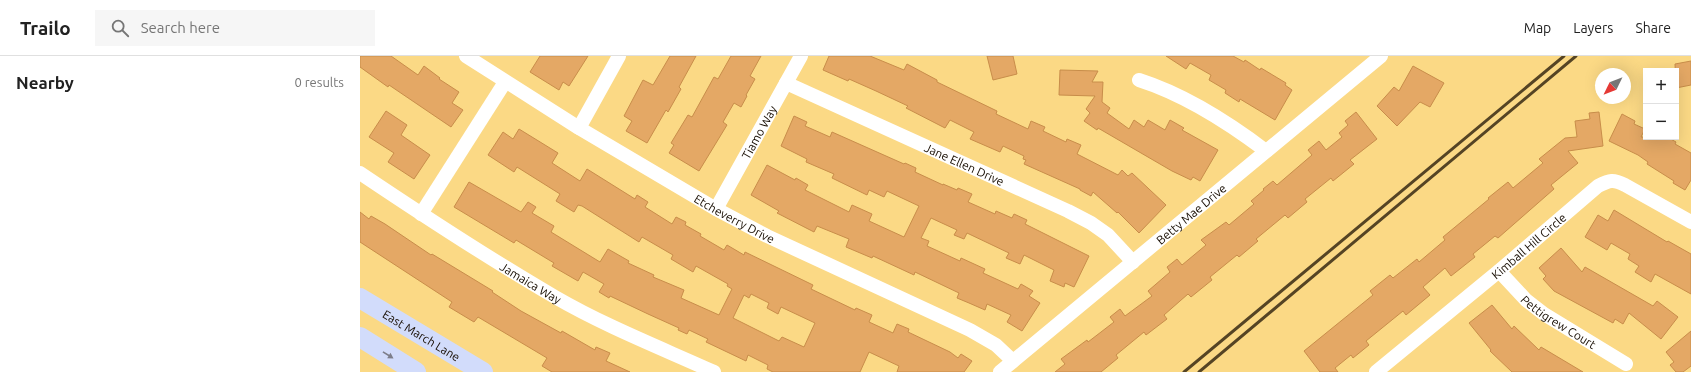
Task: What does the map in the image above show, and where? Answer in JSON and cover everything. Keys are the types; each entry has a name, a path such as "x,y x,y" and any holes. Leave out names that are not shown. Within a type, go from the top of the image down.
{"main road":[{"name":"East March Lane","path":"360,298 483,372"},
{"path":"360,337 416,372"}],"street":[{"name":"Etcheverry Drive","path":"466,56 579,128 716,208 767,236 970,330 996,344 1013,361"},
{"path":"579,128 619,56"},
{"name":"Tiamo Way","path":"716,208 801,56"},
{"name":"Betty Mae Drive","path":"1000,372 1381,56"},
{"path":"1139,80 1161,87 1238,130 1266,151"},
{"path":"421,214 505,82"},
{"name":"Jane Ellen Drive","path":"786,83 1074,214 1091,223 1108,236 1133,262"},
{"name":"Jamaica Way","path":"360,173 421,214 556,297 612,326 714,372"},
{"name":"Kimball Hill Circle","path":"1376,372 1499,271 1598,186 1606,182 1615,180 1691,222"},
{"name":"Pettigrew Court","path":"1499,271 1526,300 1544,314 1626,364"}],"building":[{"path":"360,56 391,56 418,75 424,66 440,78 439,79 459,92 452,103 463,110 451,127 389,85 388,87 360,67"},
{"path":"540,56 588,56 569,86 563,82 559,90 530,72"},
{"path":"670,56 696,56 679,87 681,89 668,112 666,110 647,143 626,131 632,121 624,116 643,80 653,85"},
{"path":"731,56 761,56 750,76 755,79 746,95 747,96 741,107 734,103 723,122 727,125 699,171 669,153 674,145 671,143 688,115 692,117 714,77 718,79"},
{"path":"829,56 870,56 904,70 907,64 937,80 937,82 997,111 996,114 1028,129 1031,121 1045,127 1043,131 1066,142 1067,139 1081,145 1077,154 1118,175 1122,170 1128,176 1132,173 1166,205 1139,233 1118,212 1117,213 1093,192 1091,196 1080,189 1024,164 1026,160 1023,159 1024,156 1003,146 1000,152 970,139 974,132 950,120 945,128 906,108 908,106 849,79 848,81 823,70"},
{"path":"987,56 1013,56 1017,74 993,80"},
{"path":"1166,56 1233,56 1244,62 1245,60 1260,70 1261,68 1286,83 1285,85 1292,90 1275,120 1240,99 1239,102 1225,93 1226,90 1209,80 1211,75 1190,63 1186,69"},
{"path":"1691,61 1691,85 1679,87 1679,68 1675,68 1675,64"},
{"path":"1413,66 1444,83 1430,107 1420,102 1397,126 1377,106 1394,87 1399,91"},
{"path":"1060,70 1098,71 1092,82 1103,82 1102,102 1110,108 1107,113 1129,129 1134,120 1144,127 1148,120 1165,130 1170,120 1184,128 1182,130 1218,150 1200,181 1193,177 1191,180 1172,171 1098,128 1097,130 1084,121 1090,113 1086,109 1095,96 1059,95"},
{"path":"386,111 407,125 401,135 430,155 414,179 388,162 394,153 369,137"},
{"path":"1356,112 1377,139 1350,160 1354,164 1333,181 1331,178 1305,199 1307,202 1288,218 1285,215 1256,239 1258,241 1239,257 1237,255 1210,277 1212,280 1191,297 1188,294 1164,315 1167,319 1146,335 1144,332 1116,355 1118,358 1101,372 1055,372 1065,364 1061,359 1087,340 1088,342 1114,322 1110,317 1120,309 1125,316 1152,296 1148,291 1170,272 1167,267 1177,259 1182,265 1206,245 1201,240 1226,222 1229,225 1254,204 1251,201 1264,190 1263,189 1273,181 1277,185 1312,155 1308,150 1319,141 1326,150 1342,137 1339,133 1348,125 1345,121"},
{"path":"1599,112 1603,146 1568,151 1578,163 1551,185 1554,189 1498,238 1495,236 1473,254 1475,257 1451,276 1445,268 1423,287 1430,295 1406,315 1403,311 1366,341 1369,345 1353,358 1351,355 1335,368 1338,372 1320,372 1304,351 1373,295 1370,291 1390,275 1393,278 1417,259 1419,262 1445,240 1443,237 1508,182 1513,188 1543,163 1539,159 1565,138 1577,137 1575,121 1590,119 1589,113"},
{"path":"1622,114 1635,121 1634,124 1643,128 1641,137 1643,137 1643,140 1672,140 1676,142 1675,144 1691,153 1691,180 1685,190 1673,183 1674,181 1647,164 1648,162 1638,155 1609,141"},
{"path":"794,116 807,122 805,126 830,137 832,132 916,168 915,172 943,185 957,190 958,188 972,194 968,202 995,214 996,211 1012,218 1014,214 1027,220 1025,224 1089,256 1074,287 1065,283 1064,287 1050,281 1054,270 1024,255 1020,264 1006,258 1009,253 967,233 964,239 954,235 957,230 931,218 921,238 929,241 927,246 960,261 961,258 985,269 983,273 1018,289 1021,284 1033,291 1029,296 1040,303 1022,331 1007,322 1011,315 987,304 985,310 957,298 959,293 915,272 914,275 873,256 872,258 846,247 849,239 817,226 814,232 777,213 779,211 751,195 767,165 795,180 796,178 808,185 805,190 849,212 852,205 872,214 869,221 904,237 919,206 887,191 884,197 869,190 867,195 832,178 834,174 806,162 807,159 781,146"},
{"path":"519,129 558,153 552,163 580,181 587,169 635,199 637,195 648,202 645,207 672,224 676,217 686,222 685,225 724,250 727,245 744,255 745,252 813,285 811,289 855,310 856,308 872,315 869,322 893,333 897,324 909,329 908,332 950,352 958,358 961,354 972,361 964,372 897,372 899,366 869,352 860,372 773,372 767,369 768,365 748,355 746,361 706,342 708,339 689,330 687,334 678,330 679,328 610,296 609,298 599,292 604,284 583,272 578,281 552,266 554,263 516,240 514,243 454,207 469,182 521,212 528,202 536,207 532,213 554,226 551,232 600,262 608,249 629,261 628,263 654,275 653,277 684,290 681,298 719,315 732,289 727,286 728,284 696,266 693,272 671,259 673,255 642,237 639,242 582,206 578,205 574,212 556,201 560,194 517,167 514,172 488,155 503,132 513,139","holes":["751,294 769,303 767,308 778,314 781,307 815,323 804,347 782,337 779,341 733,318 744,295 749,298"]},
{"path":"1614,210 1667,242 1668,241 1691,254 1691,294 1655,274 1651,282 1635,272 1639,266 1628,259 1630,254 1611,243 1607,250 1585,237 1598,215 1608,221"},
{"path":"360,212 369,219 371,216 385,224 431,255 432,254 493,291 492,292 521,311 561,333 562,331 595,350 596,347 610,353 606,361 630,372 552,372 542,366 547,358 478,317 474,322 449,307 452,302 360,242"},
{"path":"1561,248 1582,272 1585,267 1653,306 1657,301 1678,317 1661,339 1629,313 1623,324 1615,319 1613,323 1554,291 1543,279 1546,276 1539,268"},
{"path":"1492,305 1512,329 1514,326 1539,350 1541,347 1583,372 1512,372 1490,351 1491,350 1469,323"},
{"path":"1691,331 1691,366 1683,372 1676,372 1670,365 1674,362 1666,352"}],"railway":[{"path":"1184,372 1564,56"},
{"path":"1199,372 1576,56"}]}
